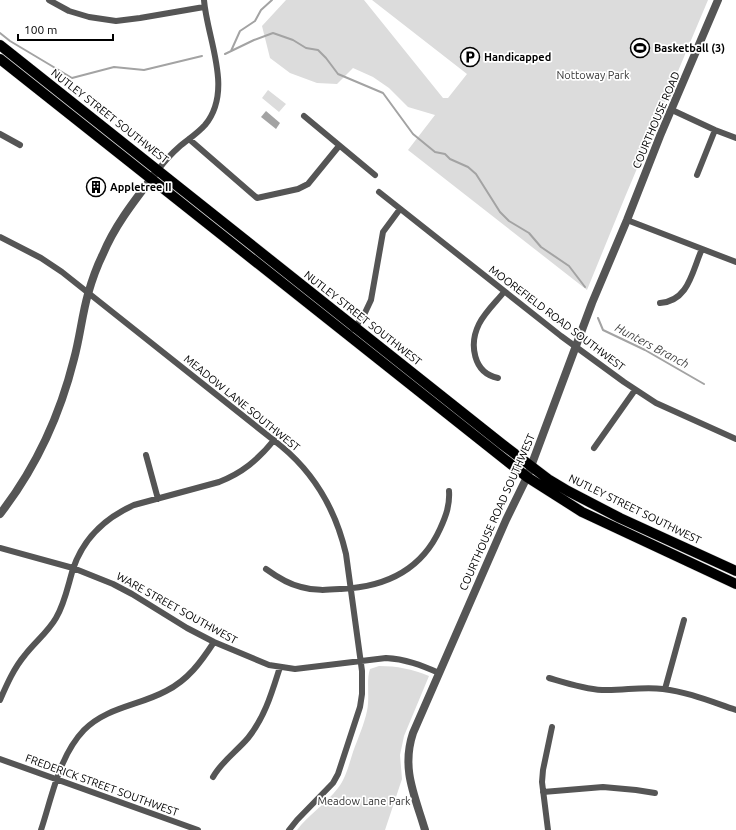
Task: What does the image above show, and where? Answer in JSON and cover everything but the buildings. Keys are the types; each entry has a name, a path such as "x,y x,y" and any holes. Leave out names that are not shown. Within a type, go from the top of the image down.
{"main road":[{"name":"NUTLEY STREET SOUTHWEST","path":"0,45 531,466 589,503 736,571"},
{"name":"NUTLEY STREET SOUTHWEST","path":"0,59 527,478 582,512 736,584"}],"street":[{"path":"49,0 69,11 89,17 116,21 204,7"},
{"path":"0,514 34,463 55,418 74,359 88,292 103,252 124,215 151,179 173,153 205,125 214,109 218,92 216,66 204,7 204,0"},
{"name":"COURTHOUSE ROAD","path":"634,204 660,136 718,0"},
{"path":"672,110 736,138"},
{"path":"304,116 375,176"},
{"path":"697,175 715,130"},
{"path":"0,134 20,145"},
{"path":"189,139 257,198 298,189 308,184 340,146"},
{"name":"MOOREFIELD ROAD SOUTHWEST","path":"379,192 576,348 635,390 656,403 736,439"},
{"name":"COURTHOUSE ROAD SOUTHWEST","path":"425,830 409,776 408,754 413,733 506,520 527,478 598,290 634,204"},
{"path":"348,335 363,317 371,300 383,232 400,209"},
{"path":"627,220 736,262"},
{"name":"MEADOW LANE SOUTHWEST","path":"0,237 41,258 88,292 274,440 308,472 330,506 342,537 346,554 363,682 360,707 338,774 328,790 297,820 290,830"},
{"path":"660,304 673,301 683,293 687,287 702,249"},
{"path":"498,378 487,374 478,365 474,350 474,342 475,333 482,319 504,292"},
{"path":"594,448 635,390"},
{"path":"0,700 17,666 57,617 82,549 94,532 123,510 230,478 252,464 274,440"},
{"path":"146,456 158,499"},
{"path":"266,569 276,576 300,587 321,590 351,589 378,584 403,573 421,559 436,538 446,516 450,500 449,491"},
{"name":"WARE STREET SOUTHWEST","path":"0,548 74,568 113,584 214,642 257,661 280,668 308,668 386,658 416,663 439,673"},
{"path":"665,689 684,620"},
{"path":"41,830 57,779 70,749 84,730 93,722 113,710 156,696 176,686 195,670 214,642"},
{"path":"213,777 221,764 241,746 257,726 270,700 280,668"},
{"path":"548,678 600,690 637,688 665,689 676,691 736,710"},
{"path":"548,830 548,816 543,792 543,770 552,727"},
{"name":"FREDERICK STREET SOUTHWEST","path":"0,759 198,830"},
{"path":"543,792 603,787 654,793"}],"green space":[{"name":"Nottoway Park","path":"286,0 364,0 443,98 448,98 467,74 372,0 708,0 587,290 408,150 435,115 408,107 389,88 373,77 353,68 337,84 317,83 290,73 270,58 262,26"},
{"path":"268,90 286,104 279,112 262,98"},
{"name":"Meadow Lane Park","path":"379,666 404,668 429,676 404,736 400,755 402,779 385,830 297,830 333,794 343,780 366,716 368,706 368,678 370,669"}],"shaded area":[{"path":"266,111 280,123 276,129 261,117"}],"waterway":[{"path":"231,51 240,31 255,21 261,10 272,0"},
{"name":"Hunters Branch","path":"0,33 10,41 72,78 114,67 144,70 202,56"},
{"name":"Hunters Branch","path":"225,54 254,40 273,33 293,40 306,48 318,50 338,74 383,93 413,134 435,152 445,154 450,159 468,167 476,174 500,212 509,221 529,233 541,247 569,266 585,287"},
{"name":"Hunters Branch","path":"598,318 603,330 645,350 704,384"}],"place":[{"name":"Basketball (3)","path":"640,48"},
{"name":"Handicapped","path":"470,57"},
{"name":"Appletree II","path":"96,187"}]}
